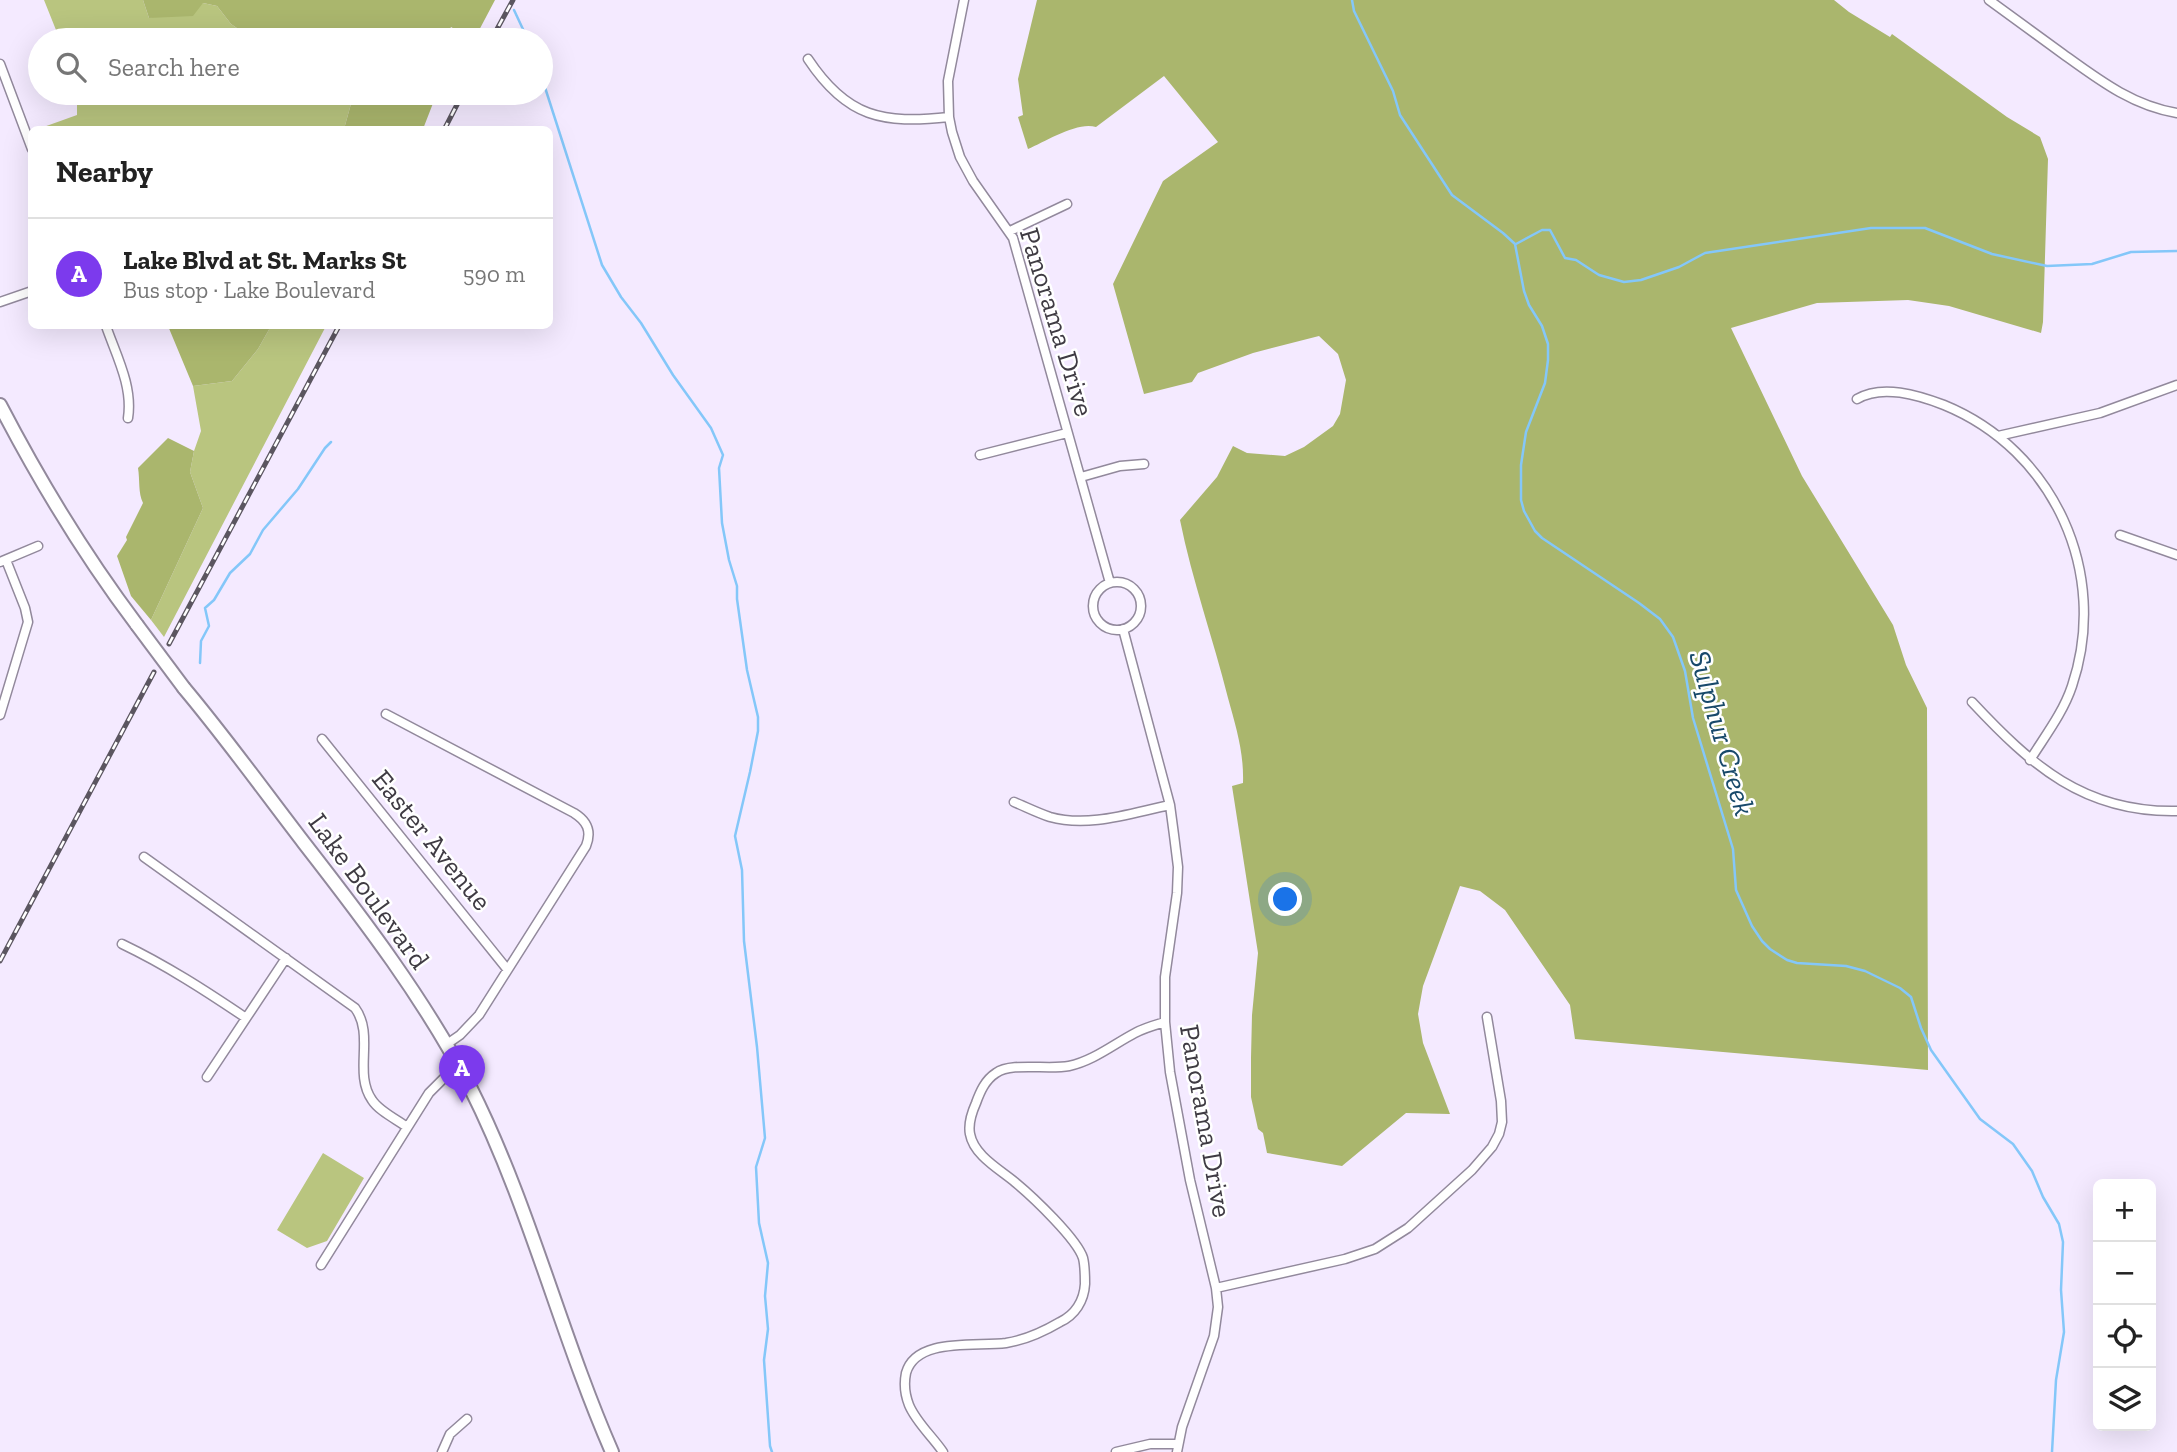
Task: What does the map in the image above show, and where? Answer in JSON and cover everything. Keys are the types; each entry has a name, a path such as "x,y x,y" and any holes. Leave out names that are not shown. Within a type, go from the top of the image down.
{"main road":[{"name":"Lake Boulevard","path":"0,405 22,448 87,556 184,688 360,915 446,1044 498,1148 612,1452"}],"street":[{"name":"Panorama Drive","path":"964,0 950,70 949,117 960,157 973,181 1010,232 1110,583"},
{"path":"1989,0 2123,95 2145,105 2177,113"},
{"path":"808,60 837,95 874,116 919,120 949,117"},
{"path":"0,64 28,138"},
{"path":"1010,232 1067,204"},
{"path":"0,302 28,292"},
{"path":"107,329 128,387 131,404 128,418"},
{"path":"1998,436 2100,413 2177,386"},
{"path":"1857,399 1883,391 1918,396 1960,412 1998,436 2024,460 2045,485 2063,518 2072,540 2084,604 2082,648 2072,687 2062,709 2030,760"},
{"path":"980,456 1067,433"},
{"path":"1081,477 1120,466 1144,464"},
{"path":"2120,535 2177,555"},
{"path":"0,715 27,622 25,608 3,561 38,546"},
{"path":"1110,583 1124,583 1131,587 1139,599 1138,615 1134,622 1123,629 1109,628 1101,624 1094,614 1097,592 1110,583"},
{"name":"Panorama Drive","path":"1123,629 1170,805 1178,867 1164,996 1164,1022 1170,1072 1190,1180 1216,1288 1218,1307 1216,1326 1177,1448"},
{"path":"1972,702 2013,745 2062,782 2102,799 2139,809 2177,811"},
{"path":"386,714 573,813 584,821 590,835 586,846 479,1015 460,1035 446,1044"},
{"name":"Easter Avenue","path":"321,738 507,969"},
{"path":"1014,802 1051,817 1085,821 1170,805"},
{"path":"144,857 355,1008 364,1026 367,1090 373,1102 407,1127"},
{"path":"122,944 181,975 246,1018"},
{"path":"207,1077 286,958"},
{"path":"1216,1288 1375,1250 1413,1223 1472,1170 1492,1147 1502,1122 1487,1017"},
{"path":"943,1452 920,1424 909,1405 905,1377 914,1359 938,1347 1007,1342 1042,1331 1070,1316 1081,1301 1085,1289 1082,1257 1072,1240 1025,1191 983,1156 972,1141 971,1116 983,1086 1004,1068 1054,1068 1077,1064 1138,1031 1164,1022"},
{"path":"321,1265 429,1093 446,1076 460,1068"},
{"path":"442,1452 450,1434 467,1419"},
{"path":"1116,1452 1150,1444 1177,1448"}],"green space":[{"path":"44,0 143,0 149,18 203,3 217,6 237,28 55,28"},
{"path":"143,0 495,0 480,28 237,28 217,6 203,3 193,16 149,18"},
{"path":"1037,0 1834,0 1890,37 1892,34 2007,117 2040,137 2048,159 2041,333 1949,306 1908,300 1817,303 1731,328 1802,476 1893,625 1906,665 1927,708 1928,1070 1575,1039 1570,1005 1505,910 1480,891 1460,886 1423,986 1418,1014 1423,1043 1450,1114 1406,1113 1342,1166 1267,1153 1251,1097 1252,1015 1258,953 1232,786 1243,783 1241,750 1180,520 1217,477 1233,446 1247,453 1285,456 1304,447 1333,426 1340,414 1346,380 1338,354 1319,336 1253,353 1198,373 1192,382 1144,394 1113,284 1163,181 1218,142 1164,76 1096,127 1071,129 1028,149 1018,117 1023,115 1018,79"},
{"path":"77,105 351,105 345,126 46,126 77,115"},
{"path":"351,105 432,105 424,126 345,126"},
{"path":"169,329 269,329 258,349 232,381 193,386"},
{"path":"269,329 324,329 164,637 151,620 203,508 190,472 201,431 193,386 232,381 258,349"},
{"path":"168,438 194,451 190,472 203,508 151,620 131,596 117,556 143,503 138,468"},
{"path":"323,1153 364,1178 327,1241 307,1248 277,1230"}],"waterway":[{"name":"Sulphur Creek","path":"1352,0 1354,11 1393,91 1400,115 1452,195 1515,244 1524,291 1548,344 1545,383 1526,432 1521,465 1521,500 1524,511 1542,538 1639,603 1660,619 1673,637 1685,671 1693,718 1733,849 1736,890 1752,926 1770,949 1787,960 1846,966 1865,971 1900,988 1911,997 1931,1050 1980,1119 2013,1144 2032,1171 2059,1224 2063,1242 2061,1290 2064,1332 2056,1380 2052,1452"},
{"path":"514,10 522,28"},
{"path":"551,105 602,265 673,375 711,428 723,455 719,468 722,523 737,586 747,670 758,717 758,731 735,836 742,870 744,941 765,1138 756,1167 759,1223 768,1263 765,1296 768,1329 764,1360 772,1452"},
{"path":"1516,244 1542,230 1550,230 1565,258 1576,260 1599,275 1624,282 1641,280 1679,267 1705,253 1871,228 1925,228 1992,254 2047,266 2092,264 2131,252 2177,251"},
{"path":"200,663 201,641 209,626 205,608 214,600 230,573 250,554 263,530 298,489 331,442"}],"railway":[{"path":"498,28 513,0"},
{"path":"446,126 457,105"},
{"path":"169,644 337,329"},
{"path":"0,961 154,672"}],"place":[{"name":"Lake Blvd at St. Marks St","path":"462,1103"}]}
